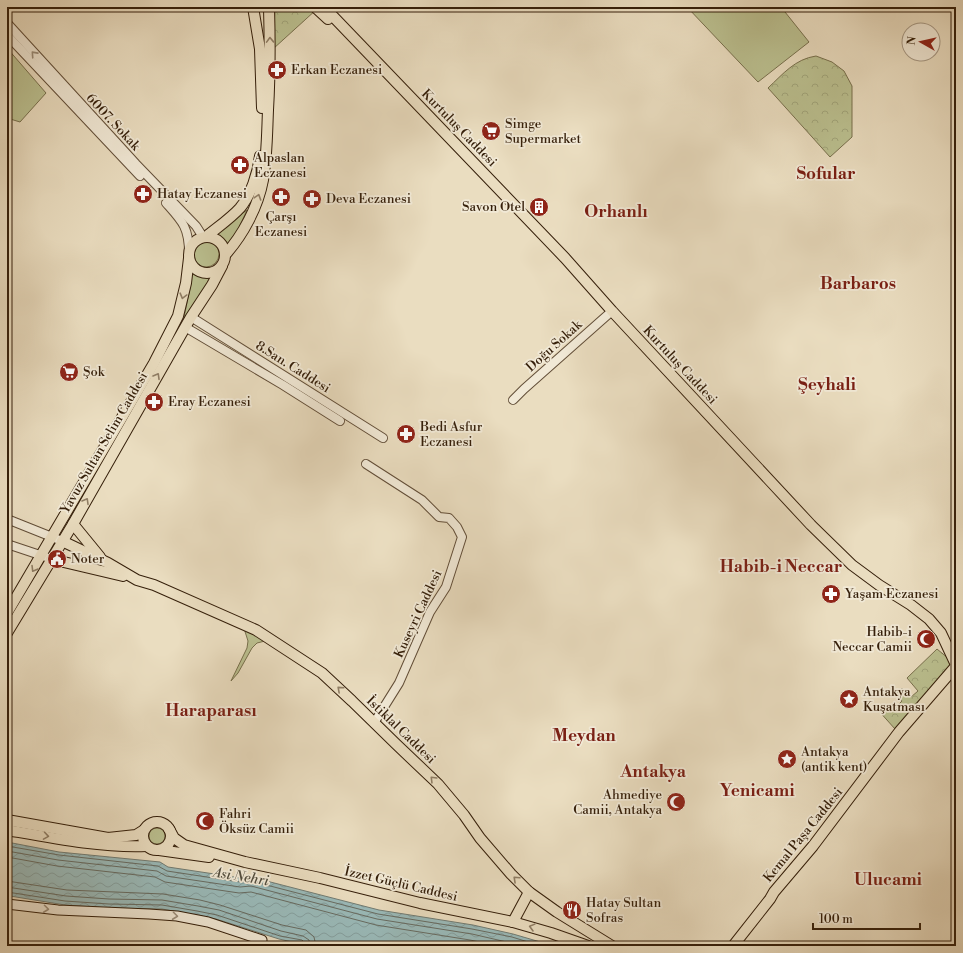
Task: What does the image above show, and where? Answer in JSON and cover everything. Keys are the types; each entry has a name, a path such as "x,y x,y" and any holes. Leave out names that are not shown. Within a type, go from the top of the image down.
{"main road":[{"path":"222,266 212,273 200,272 191,264 189,255 193,243 205,236 241,207 253,185 259,164 262,127 260,49 253,7"},
{"name":"Yavuz Sultan Selim Caddesi","path":"57,540 73,524 185,327 212,284 222,266 225,255 231,249 252,214 263,181 267,153 271,56 269,7"},
{"path":"315,7 388,74"},
{"path":"324,7 388,74"},
{"name":"Kurtuluş Caddesi","path":"388,74 565,258 612,311 810,525 852,565 929,619 941,633 956,666"},
{"path":"205,236 217,239 225,250 225,255"},
{"name":"Yavuz Sultan Selim Caddesi","path":"7,613 57,540 154,363 178,316 186,283 189,255"},
{"name":"İstiklal Caddesi","path":"73,524 96,553 108,563"},
{"name":"İstiklal Caddesi","path":"57,540 108,563 137,580"},
{"name":"Yavuz Sultan Selim Caddesi","path":"7,633 46,557"},
{"name":"İstiklal Caddesi","path":"46,557 98,569 154,585 256,630 322,674 352,701 449,796 480,838 511,874 529,892 557,912 612,946"},
{"name":"Kemal Paşa Caddesi","path":"733,946 813,846 899,732 956,666"},
{"path":"7,820 108,838 132,836 144,830 150,824 157,822 163,824 169,829 170,833 169,842 160,850"},
{"name":"İzzet Güçlü Caddesi","path":"169,829 174,838 184,845 244,862"},
{"name":"İzzet Güçlü Caddesi","path":"7,830 75,841 132,847 147,846 160,850 244,862 320,878 420,903 513,922 551,932 588,946"},
{"path":"144,830 143,839 147,846"},
{"path":"513,922 529,892"},
{"path":"7,904 58,910 178,916 208,922 262,940"}],"street":[{"name":"6007. Sokak","path":"7,23 136,164 205,236"},
{"name":"6007. Sokak","path":"7,35 183,222 188,234 189,255"},
{"name":"Doğu Sokak","path":"513,400 612,311"},
{"name":"8.San. Caddesi","path":"191,317 383,438"},
{"name":"8.San. Caddesi","path":"185,327 283,384 340,421"},
{"name":"Kuseyri Caddesi","path":"366,464 422,500 439,518 449,518 462,537 446,587 430,612 399,683 374,723"},
{"path":"7,519 57,540"},
{"path":"7,544 46,557"}],"green space":[{"path":"275,7 314,7 317,9 273,49"},
{"path":"687,7 781,7 809,42 758,82"},
{"path":"7,48 46,93 20,122 7,118"},
{"path":"816,56 832,62 844,71 852,86 852,137 830,157 768,88 784,73 802,60"},
{"path":"247,210 229,249 225,241 214,233"},
{"path":"206,241 215,245 219,254 215,263 206,267 197,263 193,254 197,245"},
{"path":"191,271 213,275 181,332 191,283"},
{"path":"242,622 269,640 257,643 252,648 238,673 231,681 247,648 248,641"},
{"path":"937,649 954,663 895,729 878,710 884,705 891,712 902,701 896,694 902,688 911,697 918,691 907,678"},
{"path":"157,828 163,830 165,836 163,842 157,844 151,842 149,836 151,830"}],"water":[{"path":"7,842 59,852 160,862 168,867 241,878 251,877 379,910 473,925 513,934 554,946 310,946 279,939 216,919 162,909 65,905 10,896 7,895"}],"place":[{"name":"Erkan Eczanesi","path":"277,70"},
{"name":"Simge Supermarket","path":"491,131"},
{"name":"Alpaslan Eczanesi","path":"240,165"},
{"name":"Hatay Eczanesi","path":"143,194"},
{"name":"Çarşı Eczanesi","path":"281,197"},
{"name":"Deva Eczanesi","path":"312,199"},
{"name":"Savon Otel","path":"539,207"},
{"name":"Şok","path":"69,372"},
{"name":"Eray Eczanesi","path":"154,402"},
{"name":"Bedi Asfur Eczanesi","path":"406,434"},
{"name":"Noter","path":"57,559"},
{"name":"Yaşam Eczanesi","path":"831,594"},
{"name":"Habib-i Neccar Camii","path":"926,639"},
{"name":"Antakya Kuşatması","path":"849,699"},
{"name":"Antakya (antik kent)","path":"787,759"},
{"name":"Ahmediye Camii, Antakya","path":"676,802"},
{"name":"Fahri Öksüz Camii","path":"205,821"},
{"name":"Hatay Sultan Sofras","path":"572,910"}],"district":[{"name":"Sofular","path":"826,174"},
{"name":"Orhanlı","path":"616,212"},
{"name":"Barbaros","path":"858,284"},
{"name":"Şeyhali","path":"827,385"},
{"name":"Habib-i Neccar","path":"781,567"},
{"name":"Haraparası","path":"211,711"},
{"name":"Meydan","path":"584,736"},
{"name":"Antakya","path":"653,772"},
{"name":"Yenicami","path":"757,791"},
{"name":"Ulucami","path":"888,880"}],"water label":[{"name":"Asi Nehri","path":"241,877"}]}
